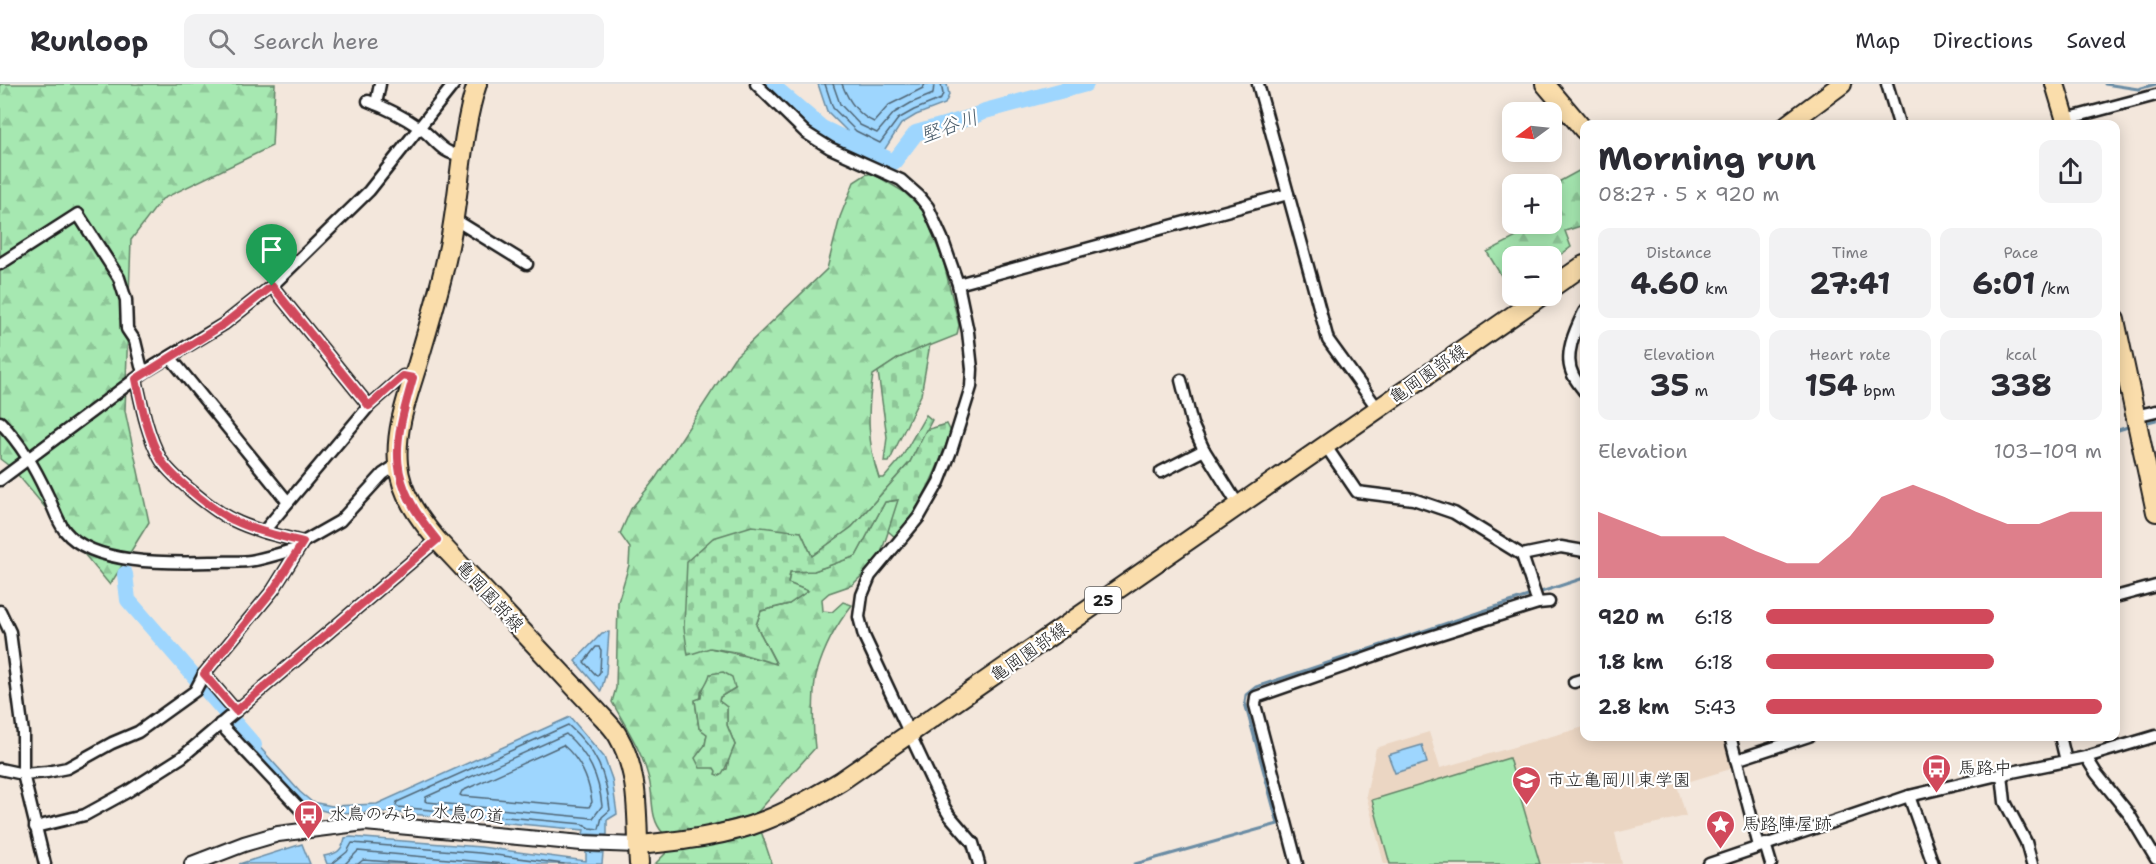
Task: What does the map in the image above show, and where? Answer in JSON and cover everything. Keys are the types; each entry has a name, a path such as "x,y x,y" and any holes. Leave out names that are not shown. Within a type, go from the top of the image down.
{"main road":[{"name":"亀岡園部線","path":"477,84 454,219 437,297 400,424 398,464 407,497 420,520 618,736 635,781 639,864"},
{"path":"1545,84 1580,125"},
{"path":"1793,120 1842,84"},
{"path":"2055,84 2066,120"},
{"path":"1562,280 1580,268"},
{"name":"亀岡園部線","path":"638,845 710,836 766,820 818,795 1527,306"},
{"path":"2120,344 2156,512"}],"street":[{"path":"380,84 372,103 388,108 419,128 450,155 464,156"},
{"path":"0,480 136,379 224,324 272,286 369,191 454,84"},
{"path":"756,84 806,133 830,148 901,180 919,196 928,207 958,284 968,332 972,369 971,387 939,482 919,517 870,576 862,595 859,617 864,636 909,734 949,815 973,843 979,864"},
{"path":"1258,84 1328,340 1378,409"},
{"path":"1887,84 1898,120"},
{"path":"2074,120 2156,95"},
{"path":"958,284 1288,194"},
{"path":"0,264 78,214 119,278 126,300 128,329 135,341 141,366 146,372"},
{"path":"454,219 527,264"},
{"path":"272,286 369,406"},
{"path":"1580,320 1574,332 1569,355 1572,374 1580,385"},
{"path":"170,357 288,502"},
{"path":"264,531 369,406 403,376 413,378"},
{"path":"136,379 150,437 161,461 172,474 231,520 301,545"},
{"path":"1181,381 1192,424 1204,450 1239,506"},
{"path":"2135,416 2156,411"},
{"path":"0,422 17,439 30,459 63,529 75,542 110,555 140,561 175,563 253,561 301,545 340,521 383,474 398,464"},
{"path":"1298,864 1255,705 1256,697 1405,645 1544,603 1522,555 1454,513 1413,499 1357,492 1325,445"},
{"path":"1161,472 1204,450"},
{"path":"36,827 85,815 127,792 182,757 437,540"},
{"path":"0,769 23,774 66,768 138,732 195,691 204,674 273,590 301,545"},
{"path":"1522,555 1562,547 1580,550"},
{"path":"2120,596 2156,586"},
{"path":"0,611 10,632 23,733 23,774 45,864"},
{"path":"204,674 236,711"},
{"path":"220,724 301,810"},
{"path":"1709,864 1909,796 2002,774 2086,758 2156,736"},
{"path":"1731,741 1762,845 1771,864"},
{"path":"1736,760 1794,741"},
{"path":"2061,741 2066,761"},
{"path":"2086,758 2130,814 2156,859"},
{"path":"2002,774 2005,802 2025,842 2032,864"},
{"path":"1909,796 1933,864"},
{"name":"水鳥の道","path":"192,864 278,834 365,823 610,846 638,845"}],"shaded area":[{"name":"市立亀岡川東学園","path":"1580,728 1580,741 1726,741 1734,768 1677,785 1686,816 1615,833 1622,864 1384,864 1366,795 1376,748 1429,732 1440,768"}],"green space":[{"path":"0,84 275,84 272,146 162,199 131,240 125,411 149,522 110,585 13,469 0,459"},
{"path":"1580,170 1580,226 1565,231 1571,247 1562,254 1562,246 1502,246 1502,277 1487,252 1522,234 1562,234 1562,180"},
{"path":"872,173 904,192 924,211 944,264 959,325 957,335 899,358 873,375 869,427 872,452 879,478 884,478 902,457 926,415 932,420 910,462 852,527 812,556 801,532 710,648 776,663 756,625 761,611 789,604 807,591 788,583 790,572 814,571 856,556 885,502 899,500 879,559 852,585 829,593 822,599 823,611 832,612 843,602 852,605 841,620 823,654 815,679 813,720 815,748 756,814 684,833 663,833 654,814 649,779 642,759 612,702 616,688 618,602 629,565 630,548 620,534 631,509 655,479 734,358 827,269 840,217 854,182","holes":["709,680 735,688 720,697 719,701 727,707 727,725 735,745 727,769 716,771 705,745 707,734 699,728 695,701 701,698 701,691"]},
{"path":"930,344 921,395 889,462 884,462 887,437 878,372 899,358"},
{"path":"947,424 951,432 934,474 913,513 895,537 888,531 898,500 885,502 856,556 814,571 790,572 788,583 808,591 789,604 761,611 756,625 776,664 735,652 710,648 688,655 684,628 687,561 713,538 752,526 801,532 812,556 852,527 910,462 926,430"},
{"path":"723,672 732,677 735,688 720,697 719,701 727,707 727,725 735,745 720,776 715,774 714,768 700,768 695,758 705,745 707,734 699,728 695,700 701,698 710,674"},
{"path":"1509,758 1540,864 1390,864 1372,800"},
{"path":"761,831 772,864 655,864 667,852"}],"water":[{"path":"818,84 947,84 949,95 945,104 916,115 901,124 883,152 852,136 827,111"},
{"path":"609,632 606,673 601,691 575,661 602,633"},
{"path":"570,717 604,757 612,779 617,814 607,820 607,835 583,834 584,830 389,812 332,813 310,807 294,796 252,747 256,743 300,792 312,802 332,806 377,804"},
{"path":"1422,745 1427,763 1395,773 1388,755"},
{"path":"345,838 481,847 586,861 586,852 603,853 602,864 327,864 324,856 338,851"},
{"path":"302,844 310,864 239,864"}],"waterway":[{"name":"堅谷川","path":"771,84 822,128 894,162 916,133 985,111 1086,84"},
{"path":"2105,84 2138,89 2156,84"},
{"path":"2144,423 2156,420"},
{"path":"2120,429 2128,427"},
{"path":"125,574 128,600 254,745"},
{"path":"1538,593 1580,579"},
{"path":"1135,864 1278,824 1245,703 1246,695 1256,687 1531,595"}],"place":[{"name":"馬路中","path":"1937,794"},
{"name":"市立亀岡川東学園","path":"1526,806"},
{"name":"水鳥のみち","path":"308,840"},
{"name":"馬路陣屋跡","path":"1721,850"}],"route":[{"path":"272,286 369,406 403,376 413,378 400,424 398,464 407,497 420,520 437,540 236,711 204,674 273,590 303,542 231,520 172,474 161,461 150,437 136,379 224,324 272,286"}]}
